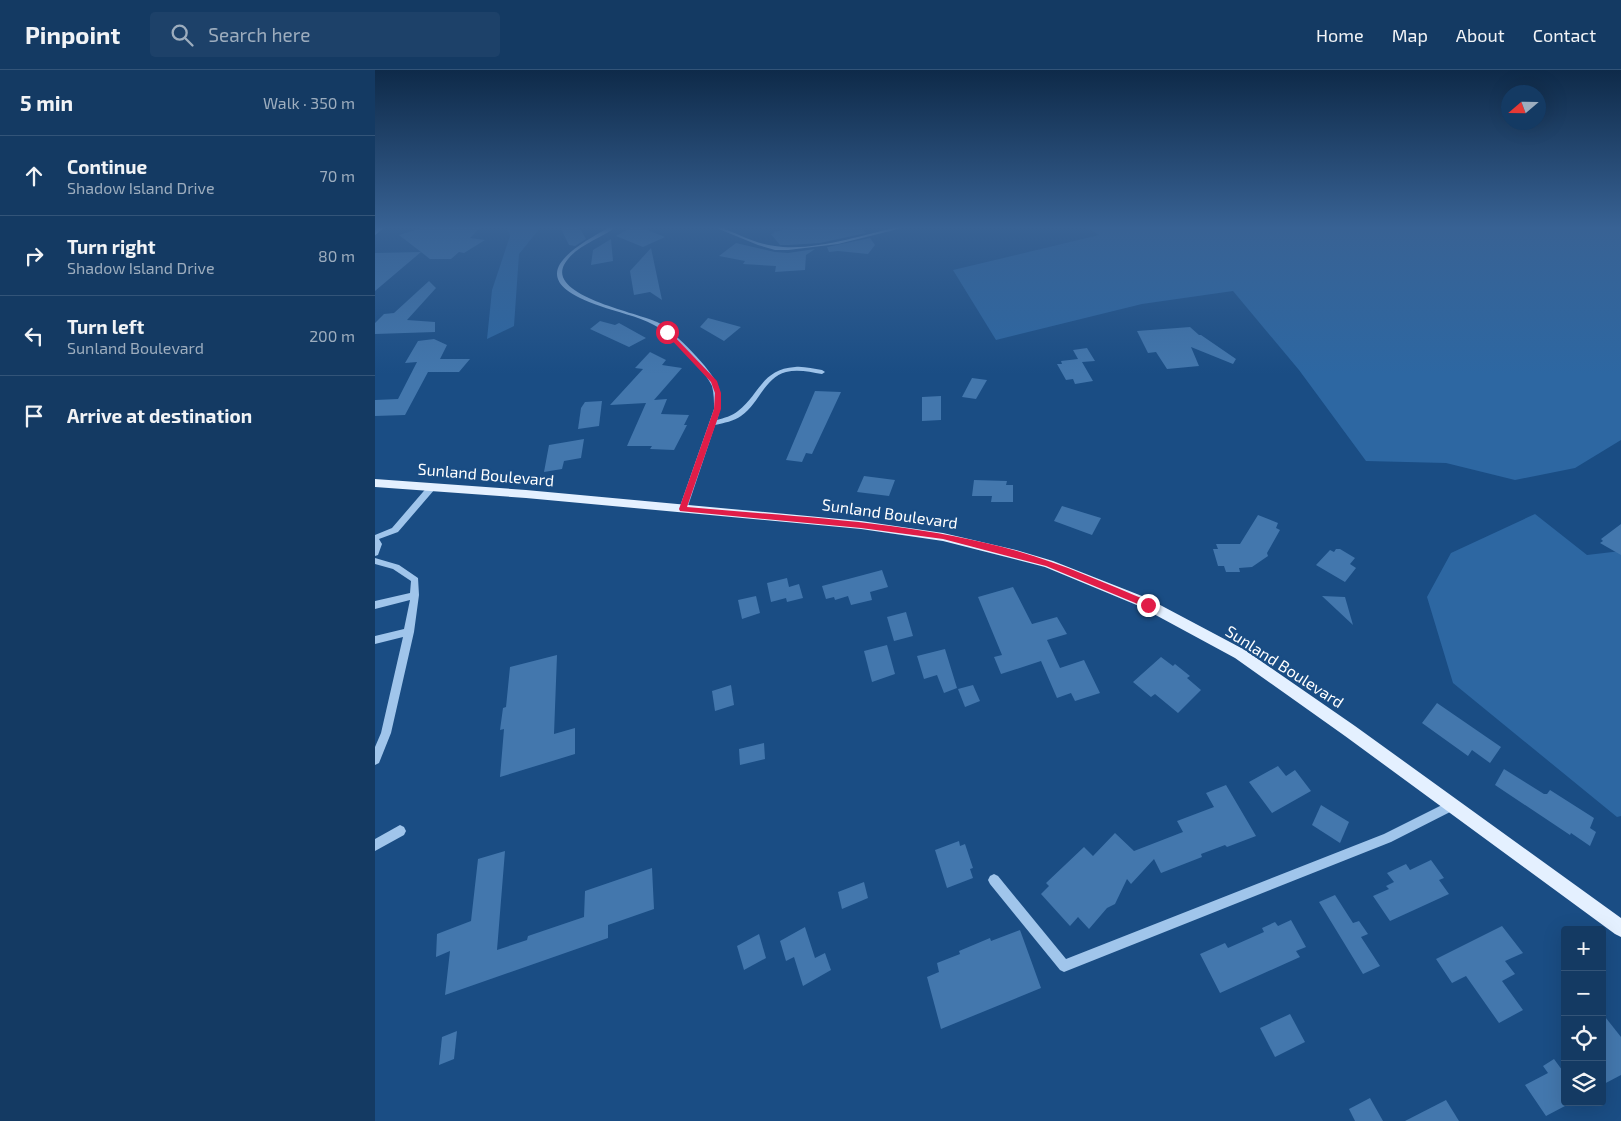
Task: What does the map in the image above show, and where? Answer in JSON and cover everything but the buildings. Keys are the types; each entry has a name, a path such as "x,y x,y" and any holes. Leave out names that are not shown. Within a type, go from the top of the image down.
{"main road":[{"name":"Sunland Boulevard","path":"375,483 861,525 943,537 1016,554 1089,580 1143,602 1240,654 1621,928"}],"street":[{"path":"560,276 566,288 581,297 640,316 655,324 678,342 714,381 718,393 717,409 683,509"},
{"path":"712,423 727,420 741,412 765,381 774,375 795,369 823,372"},
{"path":"375,553 378,544 375,539 395,530 432,487"},
{"path":"375,561 396,567 415,580 415,595 409,632 386,733 375,760"},
{"path":"375,605 415,595"},
{"path":"375,640 409,632"},
{"path":"994,880 1064,966 1387,838 1452,805"},
{"path":"375,845 400,831"}],"shaded area":[{"path":"497,276 517,276 514,326 487,339 492,290"},
{"path":"957,276 1621,276 1621,440 1575,468 1515,480 1446,463 1366,461 1299,370 1233,291 1142,304 996,340"},
{"path":"1535,514 1587,555 1621,551 1621,816 1617,817 1453,683 1427,597 1451,553"}],"route":[{"path":"667,332 714,381 718,393 717,409 683,509 861,525 969,542 1049,564 1148,605"}]}
